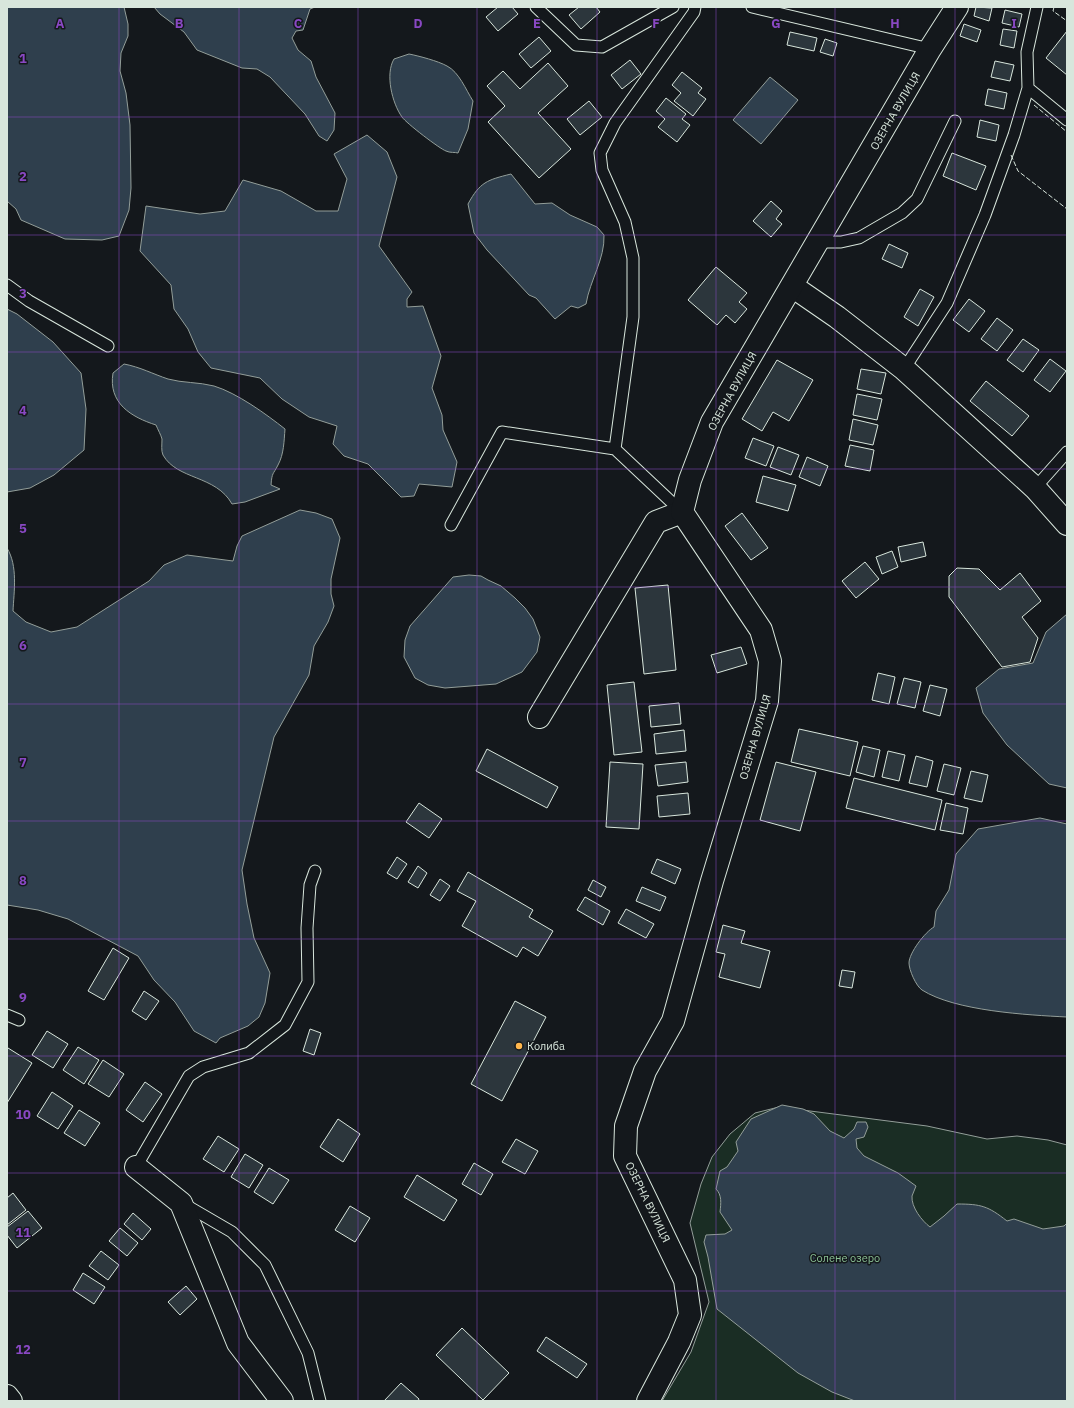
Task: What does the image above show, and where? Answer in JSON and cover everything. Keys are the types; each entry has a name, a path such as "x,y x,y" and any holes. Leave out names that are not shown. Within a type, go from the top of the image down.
{"street":[{"name":"ОЗЕРНА ВУЛИЦЯ","path":"648,1401 679,1342 690,1315 685,1280 625,1156 626,1126 645,1071 673,1021 712,881 767,702 770,661 761,630 682,512 690,480 712,422 930,49 957,7"},
{"path":"792,286 837,317 904,370 1035,488 1067,524"},
{"path":"539,716 656,522 682,512"},
{"path":"136,1167 181,1203 238,1343 282,1401"},
{"path":"7,1396 11,1401"}],"lane":[{"path":"536,7 576,45 602,48 673,7"},
{"path":"615,448 633,317 633,258 625,222 602,170 600,153 615,124 694,12 695,7"},
{"path":"752,7 930,49"},
{"path":"904,370 947,303 985,215 1014,135 1028,88 1027,52 1037,7"},
{"path":"1028,88 1067,120"},
{"path":"818,242 841,242 859,238 902,213 917,199 955,121"},
{"path":"7,285 29,301 108,346"},
{"path":"451,525 502,432 615,448 682,512"},
{"path":"1035,488 1067,452"},
{"path":"136,1167 189,1076 203,1067 249,1053 285,1025 308,982 307,921 310,885 315,871"},
{"path":"7,1015 19,1020"},
{"path":"181,1203 232,1232 265,1265 308,1354 320,1401"}],"green space":[{"name":"Солене озеро","path":"779,1107 927,1126 987,1139 1017,1136 1048,1140 1067,1145 1067,1401 662,1401 691,1352 709,1302 690,1223 701,1184 712,1157 730,1134 755,1113"}],"water":[{"path":"7,7 124,7 128,24 128,36 121,53 120,71 126,93 130,125 131,188 129,210 119,236 102,240 65,239 21,220 16,209 7,201"},
{"path":"154,7 315,7 310,9 303,30 296,31 292,38 298,50 311,61 316,77 335,113 334,130 327,141 319,136 305,114 270,77 257,69 242,68 197,50 184,32 160,14"},
{"path":"409,54 443,64 451,69 459,77 473,101 468,129 458,153 448,152 437,146 410,125 398,111 391,88 391,65 394,59"},
{"path":"770,77 798,100 761,144 733,120"},
{"path":"367,135 387,152 397,177 379,246 412,292 407,299 407,307 423,306 441,356 432,388 442,415 443,430 457,462 452,487 419,484 414,496 401,497 368,464 344,456 333,444 337,426 309,417 282,399 260,378 211,368 198,352 188,329 174,309 171,285 140,251 146,206 200,214 225,211 243,180 281,191 316,211 338,211 347,179 334,154"},
{"path":"511,174 535,204 552,203 570,215 597,227 604,235 604,244 600,261 586,304 578,308 571,306 555,319 536,298 529,295 487,250 474,233 468,204 472,197 481,186 490,180"},
{"path":"7,309 17,314 53,342 81,373 86,409 84,450 54,475 30,488 7,492"},
{"path":"124,364 168,379 214,386 223,389 251,404 285,429 281,456 272,476 271,485 280,489 245,502 232,504 225,495 207,482 177,469 169,463 162,453 162,439 156,425 130,413 118,401 114,393 112,384 113,373"},
{"path":"300,510 316,513 332,519 340,538 331,579 331,594 334,606 328,622 314,646 309,675 274,737 242,870 254,938 270,973 265,1003 259,1017 248,1026 220,1038 216,1043 194,1031 175,1002 154,980 138,956 68,919 38,910 7,905 7,548 13,563 14,571 13,611 26,622 51,632 77,627 149,581 164,565 187,555 233,561 237,546 242,536"},
{"path":"469,575 481,576 501,586 525,608 533,619 540,637 537,652 522,672 496,684 445,688 428,685 415,678 404,657 405,640 410,626 453,577"},
{"path":"1067,614 1067,788 1049,784 1007,745 983,713 976,688 999,669 1033,663 1046,632"},
{"path":"1040,818 1067,824 1067,1017 992,1011 953,1003 922,990 915,982 909,966 910,959 918,943 926,933 934,927 936,911 949,890 956,854 978,829"},
{"name":"Солене озеро","path":"782,1105 803,1109 814,1114 830,1131 844,1138 854,1129 857,1122 866,1122 868,1127 864,1137 856,1139 857,1148 864,1156 898,1173 916,1186 912,1196 913,1205 930,1227 957,1204 978,1205 995,1212 1007,1221 1014,1219 1043,1229 1064,1226 1067,1223 1067,1401 855,1401 832,1392 798,1373 717,1309 704,1242 706,1235 725,1234 732,1230 720,1212 721,1202 716,1189 720,1171 727,1167 738,1151 736,1142 751,1119"}],"building":[{"path":"498,7 512,7 518,14 498,31 486,17"},
{"path":"579,7 596,7 600,12 581,29 569,15"},
{"path":"976,7 992,8 989,21 974,16"},
{"path":"1005,10 1022,14 1019,27 1002,23"},
{"path":"964,24 981,30 977,42 960,36"},
{"path":"1003,29 1017,31 1014,48 1000,45"},
{"path":"1067,31 1067,75 1046,58"},
{"path":"790,32 817,38 814,51 787,45"},
{"path":"539,37 551,51 531,68 519,54"},
{"path":"825,39 837,43 833,56 820,52"},
{"path":"630,60 641,74 622,89 611,75"},
{"path":"995,61 1014,65 1010,81 991,77"},
{"path":"548,63 568,86 538,113 571,149 539,178 488,122 505,106 487,86 503,71 520,89"},
{"path":"682,72 702,88 698,93 706,99 693,116 674,101 681,93 672,85"},
{"path":"988,89 1007,93 1004,109 985,105"},
{"path":"666,98 686,114 682,119 690,125 677,142 658,127 665,119 656,111"},
{"path":"589,101 602,117 580,135 567,119"},
{"path":"980,120 999,125 996,141 977,137"},
{"path":"952,153 986,166 976,190 943,176"},
{"path":"771,201 782,211 776,219 782,224 771,237 753,221"},
{"path":"889,244 908,253 902,268 882,259"},
{"path":"716,267 747,293 739,302 747,309 735,323 726,315 717,325 688,300"},
{"path":"920,289 934,297 918,326 904,317"},
{"path":"969,299 985,311 969,332 953,320"},
{"path":"997,318 1013,330 997,351 981,339"},
{"path":"1023,339 1039,350 1023,372 1007,360"},
{"path":"1050,359 1066,371 1050,392 1034,380"},
{"path":"777,360 813,380 789,421 773,412 762,431 742,419"},
{"path":"861,369 886,373 881,394 857,389"},
{"path":"986,381 1029,416 1012,436 970,401"},
{"path":"857,394 882,399 877,420 853,415"},
{"path":"853,419 878,425 873,445 849,440"},
{"path":"753,438 774,446 766,466 745,458"},
{"path":"850,445 874,450 870,471 845,466"},
{"path":"778,447 799,455 791,475 770,467"},
{"path":"807,457 828,466 820,486 799,477"},
{"path":"763,476 796,485 788,511 756,502"},
{"path":"742,513 768,548 751,560 725,526"},
{"path":"923,542 926,556 901,562 898,547"},
{"path":"892,551 898,567 882,574 876,557"},
{"path":"865,562 879,579 856,598 842,581"},
{"path":"957,568 979,569 1000,590 1020,573 1041,601 1022,617 1038,638 1030,662 1002,667 949,597 949,576"},
{"path":"668,585 676,670 644,674 635,588"},
{"path":"741,647 747,664 717,673 711,655"},
{"path":"878,673 895,677 889,704 872,700"},
{"path":"904,678 921,682 915,708 897,704"},
{"path":"634,682 642,752 614,755 607,685"},
{"path":"930,685 947,689 940,716 923,711"},
{"path":"679,703 681,724 651,727 649,706"},
{"path":"799,729 858,742 850,776 791,762"},
{"path":"684,730 686,751 656,754 654,734"},
{"path":"863,746 880,750 874,777 856,772"},
{"path":"487,749 558,787 547,808 476,771"},
{"path":"888,751 905,755 899,781 882,777"},
{"path":"916,756 933,761 927,787 909,783"},
{"path":"610,762 643,764 639,829 606,827"},
{"path":"686,762 688,782 658,786 655,765"},
{"path":"776,762 816,772 800,831 760,820"},
{"path":"944,764 961,768 954,795 937,791"},
{"path":"971,771 988,775 982,802 964,798"},
{"path":"854,778 942,800 935,830 846,808"},
{"path":"688,793 690,814 659,817 657,796"},
{"path":"419,803 442,819 429,838 406,822"},
{"path":"946,803 968,808 963,834 940,830"},
{"path":"397,857 407,864 397,879 387,873"},
{"path":"657,859 681,869 675,884 651,873"},
{"path":"418,866 427,873 418,888 408,882"},
{"path":"468,872 533,910 529,917 553,931 538,956 523,947 517,957 462,926 476,901 457,891"},
{"path":"440,879 450,886 440,901 430,895"},
{"path":"593,880 606,887 601,897 588,890"},
{"path":"642,887 666,897 660,911 636,901"},
{"path":"585,897 610,911 603,925 577,910"},
{"path":"626,909 654,924 646,938 618,923"},
{"path":"723,925 745,931 741,943 770,951 760,988 719,977 725,954 716,952"},
{"path":"113,948 129,958 104,1000 88,991"},
{"path":"842,970 855,972 852,988 839,986"},
{"path":"144,991 159,1001 146,1020 132,1011"},
{"path":"515,1001 546,1017 502,1101 471,1084"},
{"path":"310,1029 321,1033 314,1055 303,1051"},
{"path":"47,1031 68,1044 53,1068 32,1055"},
{"path":"78,1047 99,1060 84,1084 63,1070"},
{"path":"8,1048 32,1063 7,1103 7,1050"},
{"path":"103,1060 124,1074 109,1097 88,1084"},
{"path":"145,1082 162,1094 143,1122 126,1110"},
{"path":"52,1092 73,1106 58,1129 37,1116"},
{"path":"79,1110 100,1123 85,1146 64,1133"},
{"path":"338,1119 360,1134 343,1162 320,1147"},
{"path":"218,1136 239,1149 224,1172 203,1159"},
{"path":"516,1139 538,1151 525,1174 502,1162"},
{"path":"245,1154 263,1165 249,1188 231,1177"},
{"path":"474,1163 493,1174 481,1195 462,1184"},
{"path":"269,1168 289,1180 273,1204 254,1192"},
{"path":"417,1175 457,1200 444,1221 404,1197"},
{"path":"13,1193 26,1210 7,1225 7,1198"},
{"path":"350,1206 370,1218 355,1242 335,1230"},
{"path":"28,1211 42,1228 17,1248 7,1235 7,1227"},
{"path":"133,1213 151,1229 142,1240 124,1224"},
{"path":"120,1228 138,1243 127,1256 109,1241"},
{"path":"101,1251 119,1265 108,1280 89,1266"},
{"path":"83,1273 105,1287 94,1304 73,1290"},
{"path":"186,1286 197,1299 180,1315 168,1302"},
{"path":"462,1328 509,1373 483,1400 436,1355"},
{"path":"546,1337 587,1364 577,1378 537,1351"},
{"path":"401,1383 419,1399 418,1401 384,1401"}],"fence":[{"path":"1054,7 1053,11 1067,21"},
{"path":"1034,105 1067,132"},
{"path":"1011,155 1018,171 1067,209"}],"place":[{"name":"Колиба","path":"519,1046"}]}
